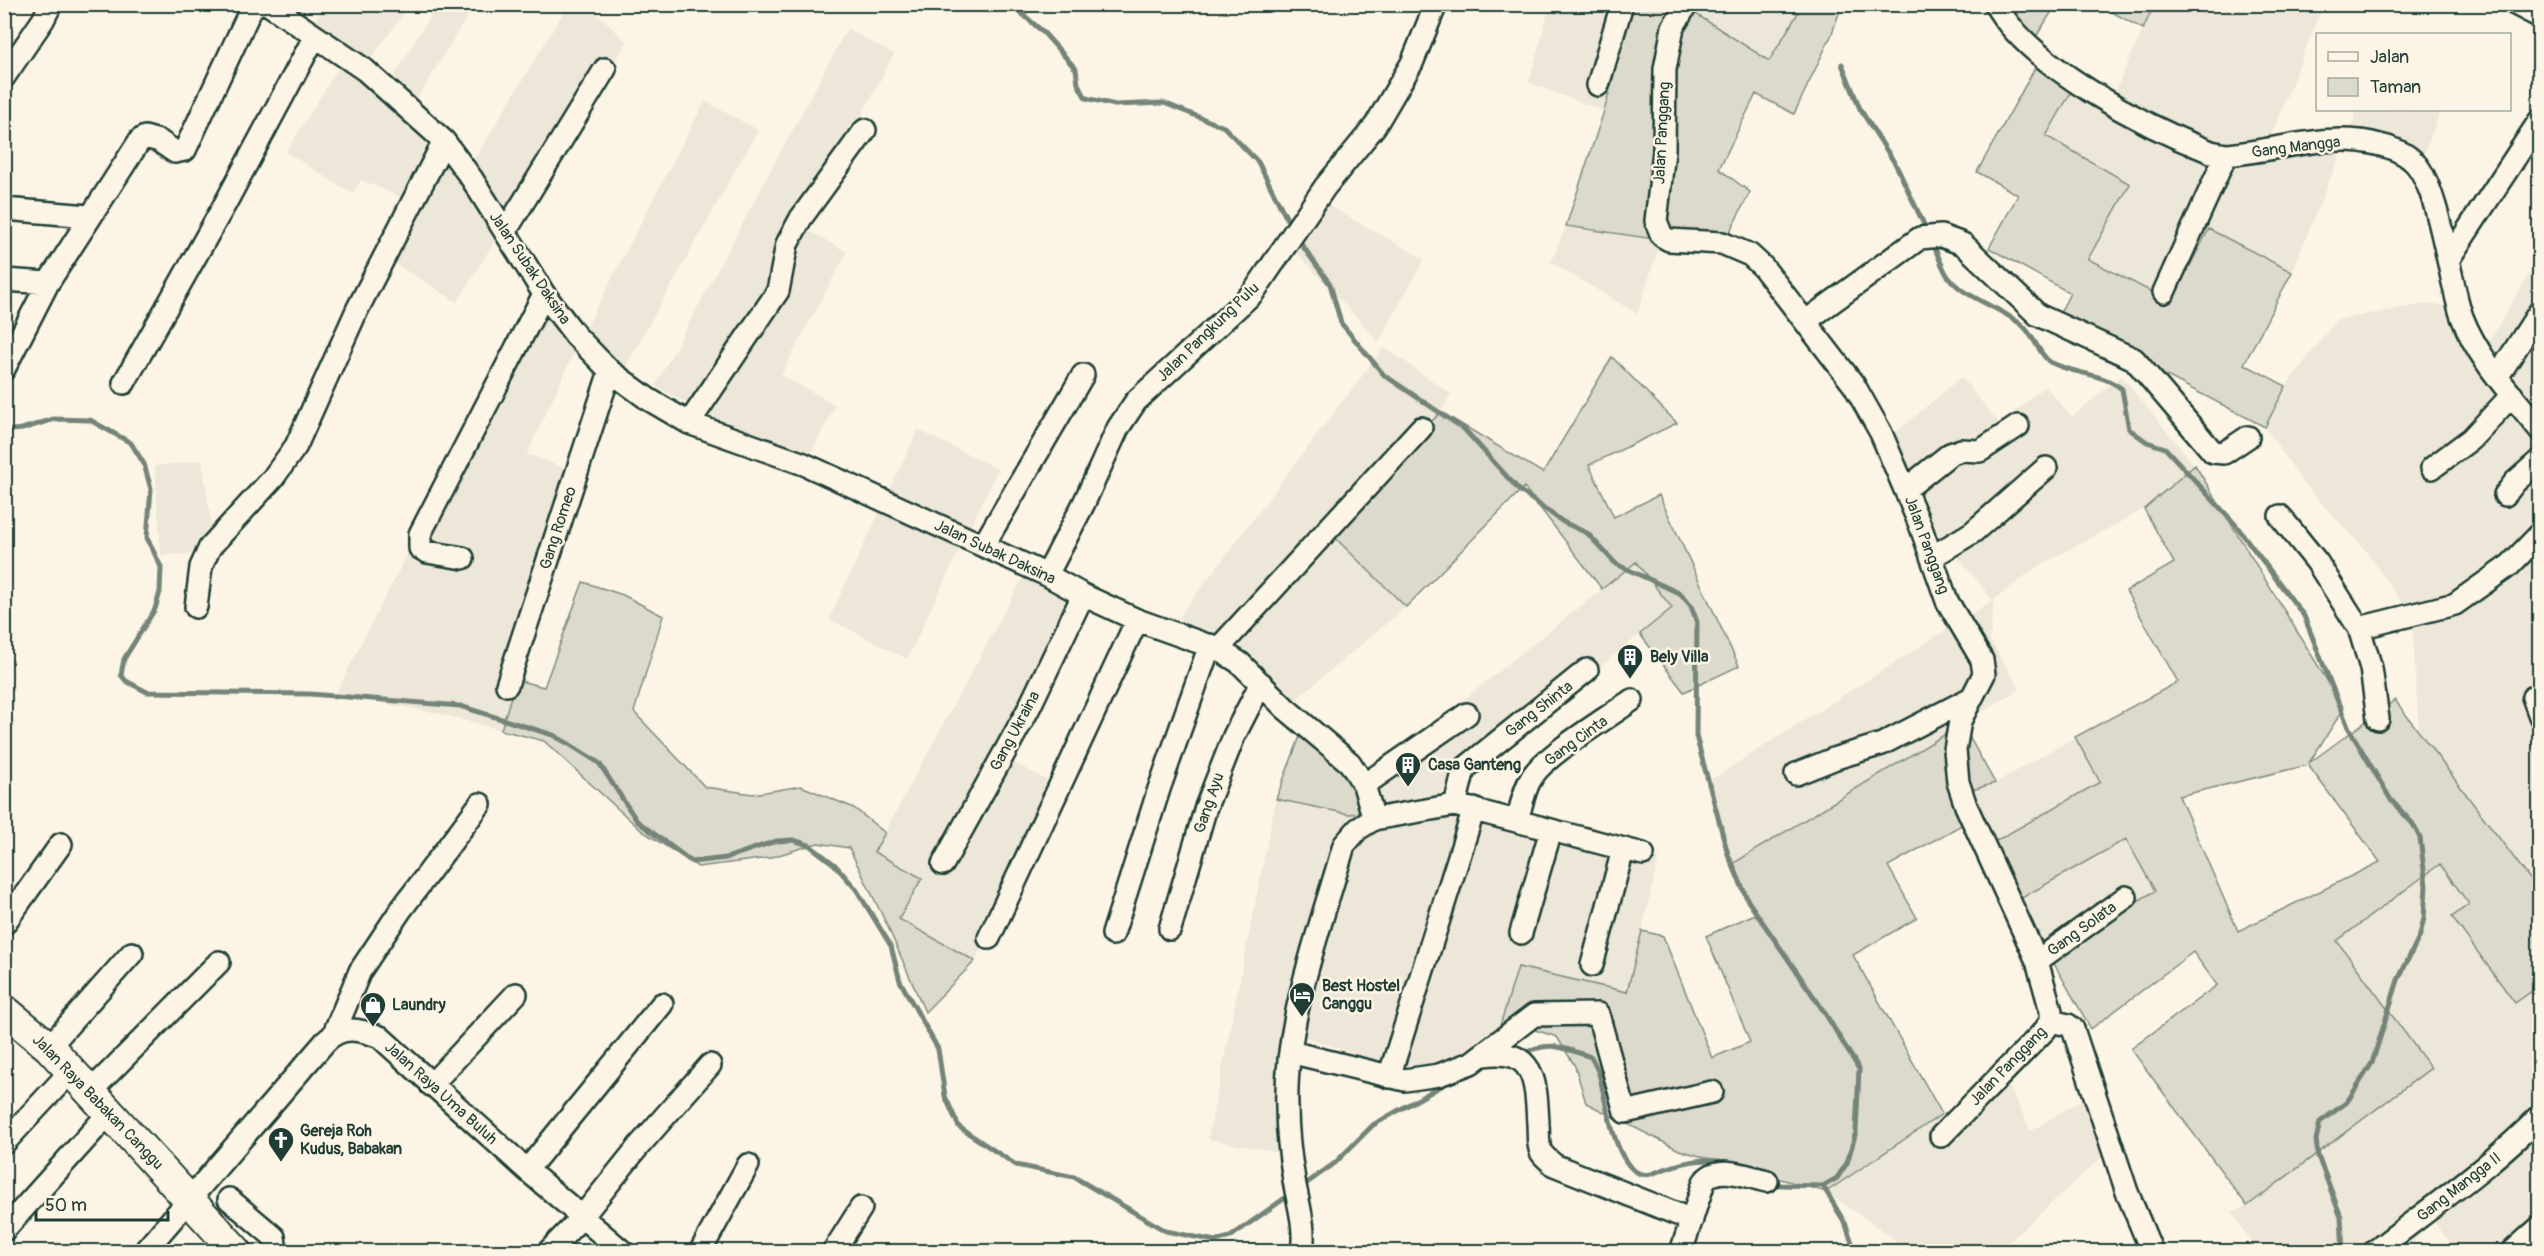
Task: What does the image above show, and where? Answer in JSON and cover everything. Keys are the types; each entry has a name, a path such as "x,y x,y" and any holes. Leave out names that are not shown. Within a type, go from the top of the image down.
{"street":[{"path":"4,77 43,21 51,4"},
{"path":"7,359 48,283 140,140 145,137 151,138 176,152 185,150 251,9 256,4"},
{"name":"Jalan Subak Daksina","path":"268,4 365,70 444,141 472,178 544,294 576,336 610,371 648,399 689,423 804,464 1047,575 1083,596 1137,620 1214,647 1240,663 1285,708 1350,763 1364,785 1374,819"},
{"name":"Jalan Pangkung Pulu","path":"1047,575 1084,503 1118,428 1136,401 1253,293 1325,187 1375,126 1412,63 1436,4"},
{"path":"1598,85 1622,4"},
{"name":"Jalan Panggang","path":"1687,4 1673,27 1667,52 1664,151 1656,211 1657,229 1669,240 1722,243 1750,255 1763,267 1806,321 1854,385 1881,433 1906,489 1947,602 1982,660 1984,674 1960,721 1955,750 1958,782 1966,806 2037,961 2051,1011 2051,1021 2045,1030 1941,1136"},
{"name":"Gang Mangga","path":"1995,4 2010,26 2032,48 2074,81 2106,101 2194,146 2226,155 2324,141 2379,144 2396,150 2414,161 2430,190 2462,317 2475,342 2498,376 2540,430"},
{"path":"2515,4 2540,17"},
{"path":"124,383 225,204 315,36"},
{"path":"505,232 605,69"},
{"path":"2448,260 2540,120"},
{"path":"689,423 778,291 787,244 801,218 865,130"},
{"path":"196,607 201,567 210,547 273,478 296,446 357,310 444,141"},
{"path":"2164,292 2226,155"},
{"path":"4,209 89,216"},
{"path":"1806,321 1920,238 1941,236 1963,244 2038,315 2134,359 2213,452 2224,453 2248,437"},
{"path":"4,280 48,283"},
{"path":"464,558 428,552 420,548 420,534 544,294"},
{"path":"2498,376 2540,311"},
{"name":"Gang Romeo","path":"507,685 610,371"},
{"path":"983,546 1083,375"},
{"path":"2432,468 2470,439 2512,395"},
{"path":"1906,489 1950,454 1961,450 1980,451 2018,426"},
{"path":"1113,934 1159,789 1214,647 1421,428"},
{"path":"2505,495 2540,460"},
{"path":"1932,557 1973,532 2046,468"},
{"path":"2280,516 2318,562 2359,628 2371,668 2378,719"},
{"path":"2359,628 2455,604 2510,565 2540,534"},
{"name":"Gang Ukraina","path":"943,864 1028,710 1083,596"},
{"path":"989,938 1137,620"},
{"name":"Gang Shinta","path":"1389,1077 1464,807 1464,769 1587,670"},
{"name":"Gang Ayu","path":"1170,929 1206,807 1234,736 1261,683"},
{"path":"1796,774 1836,758 1882,744 1971,698"},
{"name":"Gang Cinta","path":"1516,821 1530,778 1537,770 1632,700"},
{"path":"1364,785 1467,714"},
{"path":"144,1251 295,1075 334,1033 360,971 400,910 480,804"},
{"path":"1302,1251 1305,1234 1294,1179 1287,1106 1290,1053 1302,993 1344,845 1358,829 1374,819 1464,807 1633,852 1592,965"},
{"path":"1521,933 1551,830"},
{"path":"4,924 61,844"},
{"name":"Gang Solata","path":"2037,961 2126,897"},
{"path":"49,1047 132,953"},
{"path":"4,1230 91,1091 219,962"},
{"path":"431,1085 516,994"},
{"path":"527,1170 662,1004"},
{"name":"Jalan Raya Babakan Canggu","path":"4,1010 49,1047 237,1251"},
{"path":"1290,1053 1405,1080 1439,1075 1484,1055 1534,1015 1598,1014 1625,1112 1712,1092"},
{"path":"2051,1021 2068,1025 2073,1029 2127,1192 2152,1251"},
{"name":"Jalan Raya Uma Buluh","path":"334,1033 352,1028 380,1037 527,1170 623,1251"},
{"path":"1484,1055 1500,1053 1523,1061 1529,1068 1535,1082 1537,1141 1542,1154 1554,1165 1692,1220"},
{"path":"548,1251 582,1217 638,1147 710,1065"},
{"path":"4,1143 91,1091"},
{"name":"Gang Mangga II","path":"2374,1251 2469,1181 2512,1145 2540,1116"},
{"path":"700,1251 748,1165"},
{"path":"1682,1251 1704,1182 1708,1176 1715,1172 1723,1172 1767,1181"},
{"path":"229,1199 274,1237 276,1251"},
{"path":"833,1251 861,1208"},
{"path":"2512,1251 2540,1227"}],"shaded area":[{"path":"1701,4 1785,5 1799,13 1769,61 1696,13"},
{"path":"326,5 410,5 356,79 381,97 437,5 474,5 407,115 468,170 568,5 588,5 627,42 505,225 457,302 378,253 410,201 361,180 353,194 286,152 339,67 301,39"},
{"path":"1550,5 1633,5 1604,111 1529,83"},
{"path":"2154,5 2207,5 2226,13 2230,5 2323,5 2264,154 2350,130 2292,272 2209,229 2172,302 2088,259 2046,136 2082,73 2114,94"},
{"path":"847,29 894,54 802,227 847,252 781,375 836,405 804,466 655,386"},
{"path":"705,101 758,130 625,368 577,346 527,454 577,473 501,730 437,713 335,695 537,301 577,345"},
{"path":"2357,111 2441,111 2423,157 2350,130"},
{"path":"1322,202 1424,259 1379,342 1286,241"},
{"path":"1566,226 1661,240 1637,314 1551,262"},
{"path":"2539,258 2539,379 2527,399 2540,420 2539,891 2419,733 2412,617 2366,551 2304,484 2265,427 2286,386 2336,320 2425,304 2469,308 2489,341"},
{"path":"1384,347 1451,394 1441,412 1326,528 1406,607 1292,703 1264,672 1217,657 1179,617"},
{"path":"2121,376 2195,465 2144,509 2035,568 1994,600 1990,640 2020,689 1734,863 1709,781 1993,600 1872,453 1961,377 2000,424 2045,386 2072,417"},
{"path":"918,430 998,469 907,659 829,619"},
{"path":"202,460 216,554 161,555 155,466"},
{"path":"1636,562 1673,608 1423,808 1659,857 1628,992 1518,967 1494,1045 1449,1079 1399,1068 1305,1037 1282,1153 1208,1139 1276,799 1349,814 1368,776"},
{"path":"1029,567 1087,607 1001,755 1068,792 975,961 899,919 874,852"},
{"path":"2075,737 2100,782 1985,847 1969,791 1995,783"},
{"path":"2126,839 2155,891 2048,953 2018,900"},
{"path":"2440,864 2469,904 2452,917 2516,1003 2539,986 2539,1251 2457,1251 2433,1221 2405,1251 2256,1251 2232,1212 2247,1206 2430,1068 2337,941"},
{"path":"2005,1078 2031,1131 2098,1090 2123,1138 1999,1251 1904,1251 1889,1235 1826,1192 1942,1114"}],"green space":[{"path":"2154,4 2143,29 2099,5"},
{"path":"1633,5 1701,5 1696,14 1769,61 1798,13 1785,5 1842,5 1831,36 1794,114 1756,94 1719,169 1750,192 1725,241 1661,240 1566,226 1604,111"},
{"path":"2009,5 2056,5 2032,43"},
{"path":"2044,52 2082,73 2046,136 2130,184 2088,259 2171,302 2209,229 2292,272 2244,364 2286,386 2265,427 2057,319 2070,293 1989,248 2018,195 1977,172"},
{"path":"1612,357 1677,423 1589,465 1614,517 1659,495 1739,666 1684,692 1640,634 1672,608 1636,562 1602,589 1524,487 1406,607 1325,528 1441,412 1543,473"},
{"path":"2195,465 2344,708 2309,763 2395,700 2539,891 2539,986 2515,1003 2452,917 2469,904 2440,864 2337,941 2431,1068 2247,1206 2131,1049 2217,985 2193,952 2091,1029 2048,953 2155,891 2126,839 2018,900 1985,847 2100,782 2075,737 2178,682 2126,591 2174,563 2144,509","holes":["2308,765 2380,862 2238,931 2179,796"]},
{"path":"583,582 623,595 663,616 634,712 705,787 753,794 801,786 854,808 885,833 874,852 922,878 899,919 975,961 925,1012 888,927 849,848 818,843 769,858 698,867 642,831 544,741 501,730 516,680 544,687"},
{"path":"1307,718 1383,812 1349,814 1276,799"},
{"path":"1962,724 1995,783 1969,791 1976,817 1888,866 1917,918 1853,955 1942,1114 1826,1192 1679,1150 1586,1103 1575,1066 1557,1037 1526,1027 1496,1039 1518,967 1627,992 1642,931 1663,936 1712,1058 1750,1042 1706,936 1755,914 1734,863"}],"waterway":[{"path":"1011,4 1043,32 1076,69 1078,84 1086,98 1115,105 1164,103 1224,127 1258,162 1291,227"},
{"path":"1842,64 1860,109 1896,165 1928,233"},
{"path":"1297,238 1330,284 1341,323 1384,375 1464,429 1519,490 1563,522 1587,533 1616,564 1681,594 1691,606 1697,622 1696,736 1728,854 1748,901 1823,1010 1859,1069 1856,1132 1847,1163 1837,1178 1823,1186"},
{"path":"1932,242 1947,275 1954,283 2023,326 2043,356 2050,362 2097,376 2122,389 2129,429 2147,442 2165,448 2235,524 2304,616 2348,727 2391,800 2413,824 2420,838 2426,886 2424,918 2420,935 2398,980 2372,1063 2347,1102 2320,1122 2316,1140 2318,1156 2341,1217 2343,1252"},
{"path":"4,431 22,429 54,419 90,420 131,443 144,464 151,489 147,538 161,567 160,592 155,609 124,659 121,675 126,681 147,692 310,694 460,706 553,735 599,763 637,821 692,862 726,858 776,841 793,840 809,845 834,864 856,889 891,946 900,981 938,1049 945,1096 959,1127 1016,1165 1074,1177 1166,1231 1215,1241 1230,1237 1292,1193"},
{"path":"1518,1054 1539,1047 1555,1046 1591,1057 1599,1074 1615,1138 1630,1167 1641,1174 1654,1173 1701,1160 1730,1163"},
{"path":"1300,1188 1335,1163 1373,1125 1450,1081"},
{"path":"1772,1181 1781,1185 1823,1186 1846,1225 1855,1252"}],"place":[{"name":"Bely Villa","path":"1630,680"},
{"name":"Casa Ganteng","path":"1408,788"},
{"name":"Best Hostel Canggu","path":"1302,1018"},
{"name":"Laundry","path":"373,1028"},
{"name":"Gereja Roh Kudus, Babakan","path":"281,1163"}]}
